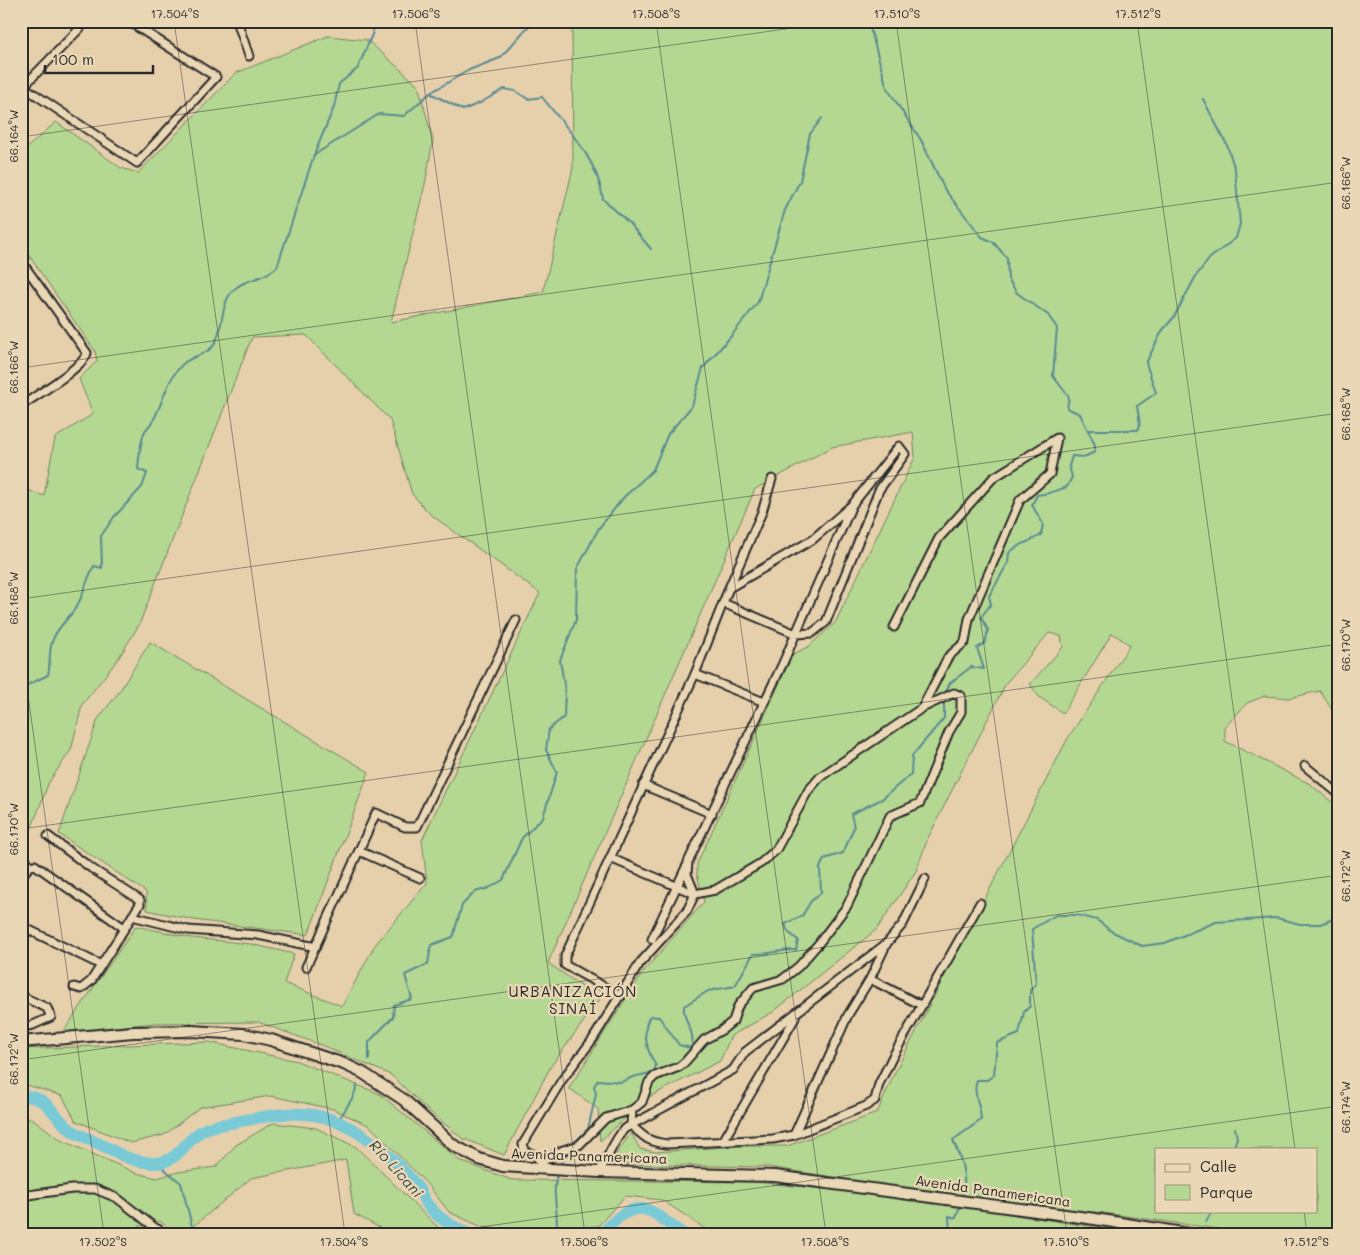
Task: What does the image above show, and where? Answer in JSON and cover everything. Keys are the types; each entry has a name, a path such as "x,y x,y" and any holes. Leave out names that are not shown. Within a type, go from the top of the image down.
{"main road":[{"name":"Avenida Panamericana","path":"21,1042 133,1032 191,1031 244,1034 271,1040 344,1064 364,1073 404,1100 453,1145 492,1164 599,1172 724,1173 775,1176 1095,1219 1188,1234"}],"street":[{"path":"87,21 22,86 137,163 216,77 128,21"},
{"path":"237,21 249,56"},
{"path":"21,261 87,352 86,357 76,366 21,406"},
{"path":"894,627 939,538 993,478 1056,438 1050,474 1020,500 969,619 965,642 948,657 922,708"},
{"path":"723,603 796,634 812,633 826,622 879,490 905,454 899,446 852,505 812,540 729,588"},
{"path":"620,996 570,969 565,965 564,960 695,674 762,512 772,479"},
{"path":"652,939 796,634 852,505"},
{"path":"306,967 376,814 405,827 417,827 516,620"},
{"path":"695,674 764,702"},
{"path":"610,858 695,894 714,890 761,863 776,850 808,791 820,777 922,708 954,693 961,696 961,712 949,732 920,803 896,811 890,816 847,906 799,966 783,979 753,988 738,1006 733,1021 704,1040 679,1067 655,1076 649,1082 642,1102 632,1110 606,1118 580,1145 563,1150 540,1167 537,1155 524,1152 523,1144 571,1066 593,1039 640,963 687,911 695,894 687,874 688,862"},
{"path":"1305,766 1339,794"},
{"path":"643,785 712,814"},
{"path":"21,801 23,815 21,819"},
{"path":"48,836 91,868 134,894 140,900 140,904 102,965 86,986 82,989 74,987"},
{"path":"360,851 420,878"},
{"path":"21,852 30,866"},
{"path":"21,876 30,866 35,865 124,928"},
{"path":"599,1172 609,1156 616,1139 624,1129 733,1070 745,1052 797,1014 887,943 903,924 925,878"},
{"path":"632,1110 631,1125 641,1136 658,1143 686,1144 794,1135 858,1110 875,1100 879,1084 921,1005 980,903"},
{"path":"132,916 188,930 258,936 316,947"},
{"path":"21,926 102,965"},
{"path":"794,1135 848,1016 870,979 887,943"},
{"path":"870,979 921,1005"},
{"path":"21,996 47,1008 51,1017 33,1025 21,1027"},
{"path":"723,1141 797,1014"},
{"path":"21,1196 72,1189 96,1189 117,1198 160,1231"},
{"path":"141,1234 160,1231"}],"green space":[{"path":"572,21 1339,21 1339,720 1320,691 1289,698 1265,696 1247,703 1225,727 1225,741 1310,784 1339,808 1339,1234 1232,1234 1219,1229 1104,1213 1007,1204 768,1167 609,1164 631,1133 640,1149 655,1152 739,1146 787,1146 877,1113 895,1072 1068,738 1130,645 1112,633 1063,713 1039,697 1030,684 1063,647 1061,636 1049,633 1006,683 928,838 916,871 877,929 773,1012 731,1036 720,1061 649,1097 600,1141 598,1109 569,1088 643,972 704,902 697,874 697,864 793,654 808,647 835,623 915,457 913,432 832,447 755,489 548,963 600,999 551,1066 504,1155 462,1138 430,1112 391,1075 321,1045 258,1022 155,1023 63,1032 136,926 192,938 251,944 294,954 284,983 342,1006 375,945 427,883 422,840 540,593 430,514 412,494 390,420 306,335 252,337 139,625 118,659 82,705 71,750 49,782 30,832 21,846 21,488 44,496 55,438 93,414 79,379 97,361 95,351 21,244 21,153 56,122 121,168 138,173 236,73 328,36 367,40 418,85 433,140 425,184 391,322 543,292 573,168"},
{"path":"150,642 369,772 308,935 194,920 147,910 146,892 59,834 98,719 119,692"},
{"path":"208,1042 297,1061 380,1094 460,1161 512,1180 755,1182 902,1197 1139,1234 713,1234 662,1200 625,1196 598,1226 520,1232 482,1227 449,1212 427,1184 370,1126 333,1109 271,1096 200,1107 164,1135 131,1143 76,1121 62,1096 21,1083 21,1049"},
{"path":"21,1118 33,1119 61,1140 136,1173 157,1178 178,1172 216,1167 236,1145 273,1123 316,1128 356,1147 445,1234 391,1234 354,1214 346,1160 251,1178 184,1234 175,1234 160,1221 110,1234 21,1234"}],"waterway":[{"path":"21,688 48,675 51,645 54,637 76,607 94,566 102,568 101,536 114,517 142,487 147,473 138,469 142,440 174,375 184,363 213,347 218,336 225,305 232,292 242,284 277,267 314,155 334,107 339,84 358,68 373,32 372,21"},
{"path":"314,155 379,114 404,116 430,93 469,70 500,58 533,21"},
{"path":"868,21 887,88 921,140 945,190 982,237 993,242 1007,258 1008,279 1017,293 1048,315 1057,328 1053,376 1069,397 1067,408 1080,414 1095,445 1095,452 1084,457 1072,456 1069,466 1072,477 1067,487 1037,495 1032,505 1043,524 1041,535 1016,547 1009,553 1008,563 989,596 991,604 981,617 988,630 985,643 977,648 984,669 971,667 950,683 944,696"},
{"path":"430,93 463,110 480,103 504,89 515,91 528,99 542,97 571,132 588,157 600,184 603,199 628,222 651,249"},
{"path":"1088,430 1138,430 1140,424 1137,406 1156,393 1146,363 1162,331 1174,317 1196,276 1210,258 1236,238 1240,224 1235,170 1227,145 1203,99"},
{"path":"369,1059 369,1042 393,1017 394,1005 412,999 405,975 428,964 431,945 453,937 462,905 475,892 489,888 503,880 522,838 543,817 557,772 546,750 549,729 564,717 565,690 560,660 576,620 577,569 599,528 624,497 653,470 668,434 692,406 703,368 758,302 785,210 800,181 810,134 822,118"},
{"path":"573,1144 588,1129 596,1094 594,1086 598,1080 621,1082 654,1072 656,1066 646,1041 646,1028 650,1016 659,1017 679,1045 691,1048 692,1037 685,1017 684,1006 708,991 735,986 753,954 796,950 798,940 788,932 785,924 802,916 811,901 821,893 820,868 824,859 843,853 854,827 851,814 882,799 911,774 912,756 944,718 944,701"},
{"path":"962,1198 964,1176 961,1161 953,1140 981,1120 976,1095 977,1080 987,1080 994,1075 997,1043 1019,1034 1024,1012 1030,1006 1030,990 1036,984 1032,929 1056,915 1076,915 1097,920 1111,931 1142,946 1165,943 1216,922 1277,918 1300,924 1320,924 1339,917"},
{"path":"338,1121 353,1097 357,1086"},
{"name":"Río Licani","path":"21,1096 40,1100 66,1126 77,1133 123,1156 155,1163 170,1159 197,1134 215,1126 288,1114 315,1115 327,1118 362,1135 383,1151 410,1178 436,1214 452,1226 470,1234"},
{"path":"1233,1148 1237,1138 1235,1128"},
{"path":"560,1165 569,1150"},
{"path":"157,1163 181,1183 194,1234"},
{"path":"556,1234 555,1188 558,1172"},
{"path":"950,1234 949,1216 956,1218 960,1205"},
{"name":"Río Licani","path":"599,1234 619,1217 629,1211 638,1209 653,1212 683,1234"},
{"path":"1206,1222 1211,1212"}],"district":[{"name":"URBANIZACIÓN SINAÍ","path":"573,1000"}]}
